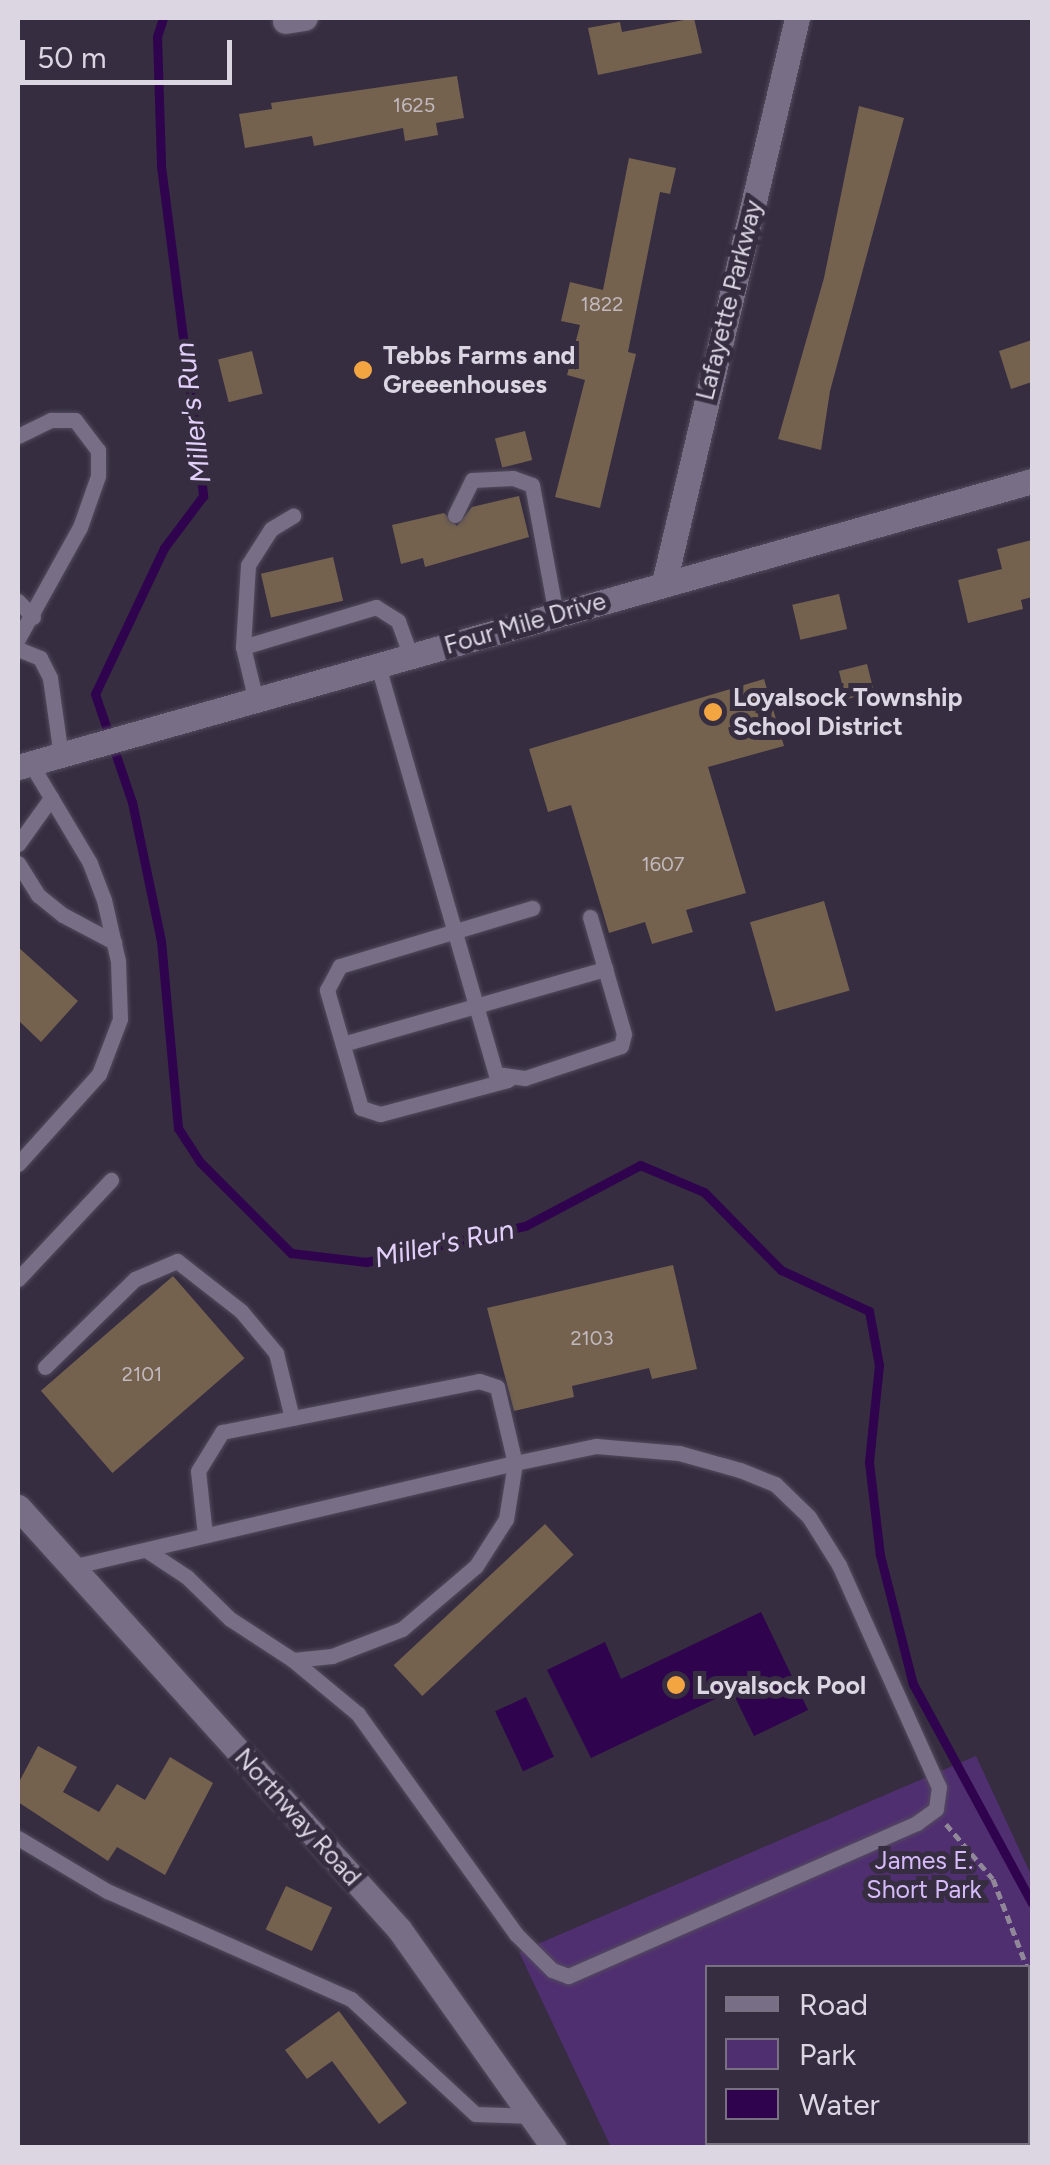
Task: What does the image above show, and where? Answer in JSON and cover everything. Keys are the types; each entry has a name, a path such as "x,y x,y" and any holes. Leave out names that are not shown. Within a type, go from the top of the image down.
{"street":[{"name":"Lafayette Parkway","path":"664,583 797,18"},
{"name":"Four Mile Drive","path":"24,765 1032,482"},
{"name":"Northway Road","path":"18,1507 400,1929 554,2148"}],"lane":[{"path":"18,436 51,420 76,420 98,450 98,476 80,527 18,640"},
{"path":"456,516 472,480 498,477 532,485 556,614"},
{"path":"256,701 243,647 248,564 271,529 292,516"},
{"path":"18,601 33,616"},
{"path":"243,647 376,607 398,621 411,656"},
{"path":"18,650 40,658 50,678 72,753"},
{"path":"378,666 496,1074 508,1080"},
{"path":"18,1164 99,1074 120,1019 114,942 90,863 51,798 24,765"},
{"path":"18,844 51,798"},
{"path":"18,864 38,895 63,915 114,942"},
{"path":"532,908 340,966 330,976 327,990 361,1108 380,1114 621,1046 624,1034 590,917"},
{"path":"343,1044 605,969"},
{"path":"18,1279 111,1180"},
{"path":"44,1367 135,1279 177,1261 229,1300 276,1353 292,1418"},
{"path":"205,1536 198,1471 204,1452 222,1432 479,1380 497,1387 516,1463 506,1519 476,1566 402,1628 332,1656 293,1660"},
{"path":"70,1567 560,1450 636,1448 679,1453 775,1484 809,1517 839,1565 940,1788 936,1808 917,1823 568,1976 516,1934 358,1714 293,1660 230,1619 188,1578 146,1550"},
{"path":"18,1838 107,1891 351,1999 475,2114 535,2116"}],"path":[{"path":"936,1808 993,1879 1026,1965"}],"green space":[{"name":"James E. Short Park","path":"976,1756 1032,1877 1032,2147 611,2147 519,1952"}],"water":[{"name":"Loyalsock Pool","path":"761,1612 808,1710 754,1736 732,1691 591,1758 547,1670 605,1642 621,1679"},
{"path":"526,1697 554,1757 523,1771 495,1711"}],"building":[{"path":"694,18 702,53 598,75 588,28 620,22 622,32"},
{"path":"457,76 464,118 436,123 438,135 405,141 403,128 314,146 312,136 245,148 239,114 272,109 271,103"},
{"path":"859,106 904,118 830,391 821,450 778,439 824,278"},
{"path":"629,158 676,168 670,194 660,192 628,352 636,354 600,508 555,497 585,380 567,375 580,325 561,321 570,282 603,290"},
{"path":"1032,340 1032,382 1011,389 999,351"},
{"path":"252,351 263,394 229,402 218,359"},
{"path":"525,431 532,460 502,468 495,438"},
{"path":"519,496 529,537 425,567 423,558 401,564 392,525 444,513 457,526 472,507"},
{"path":"1032,540 1032,597 1021,600 1023,609 968,623 958,580 1002,569 997,549"},
{"path":"333,557 343,601 271,617 261,574"},
{"path":"839,594 847,629 800,640 792,605"},
{"path":"867,664 874,692 846,699 839,671"},
{"path":"764,679 784,746 708,767 746,893 686,910 693,932 652,944 645,922 609,933 571,805 548,812 529,749"},
{"path":"824,901 850,990 776,1012 750,922"},
{"path":"18,947 78,1001 41,1042 18,1020"},
{"path":"673,1265 697,1369 652,1379 649,1368 572,1386 574,1397 514,1411 487,1308"},
{"path":"173,1276 245,1358 112,1473 41,1391"},
{"path":"545,1524 574,1555 422,1696 394,1665"},
{"path":"38,1746 77,1767 63,1792 99,1812 117,1784 145,1800 170,1757 213,1783 165,1875 117,1847 108,1861 18,1802 18,1784"},
{"path":"286,1886 332,1908 312,1951 266,1930"},
{"path":"339,2011 407,2103 379,2124 332,2061 307,2079 285,2050"}],"waterway":[{"name":"Miller's Run","path":"163,18 157,36 161,166 203,496 164,548 95,694 132,802 161,941 178,1128 200,1162 291,1253 366,1262 525,1226 640,1165 704,1192 781,1270 869,1311 879,1365 869,1462 880,1555 913,1684 1032,1903"}],"place":[{"name":"Tebbs Farms and Greeenhouses","path":"363,370"},
{"name":"Loyalsock Township School District","path":"713,712"},
{"name":"Loyalsock Pool","path":"676,1685"}]}
